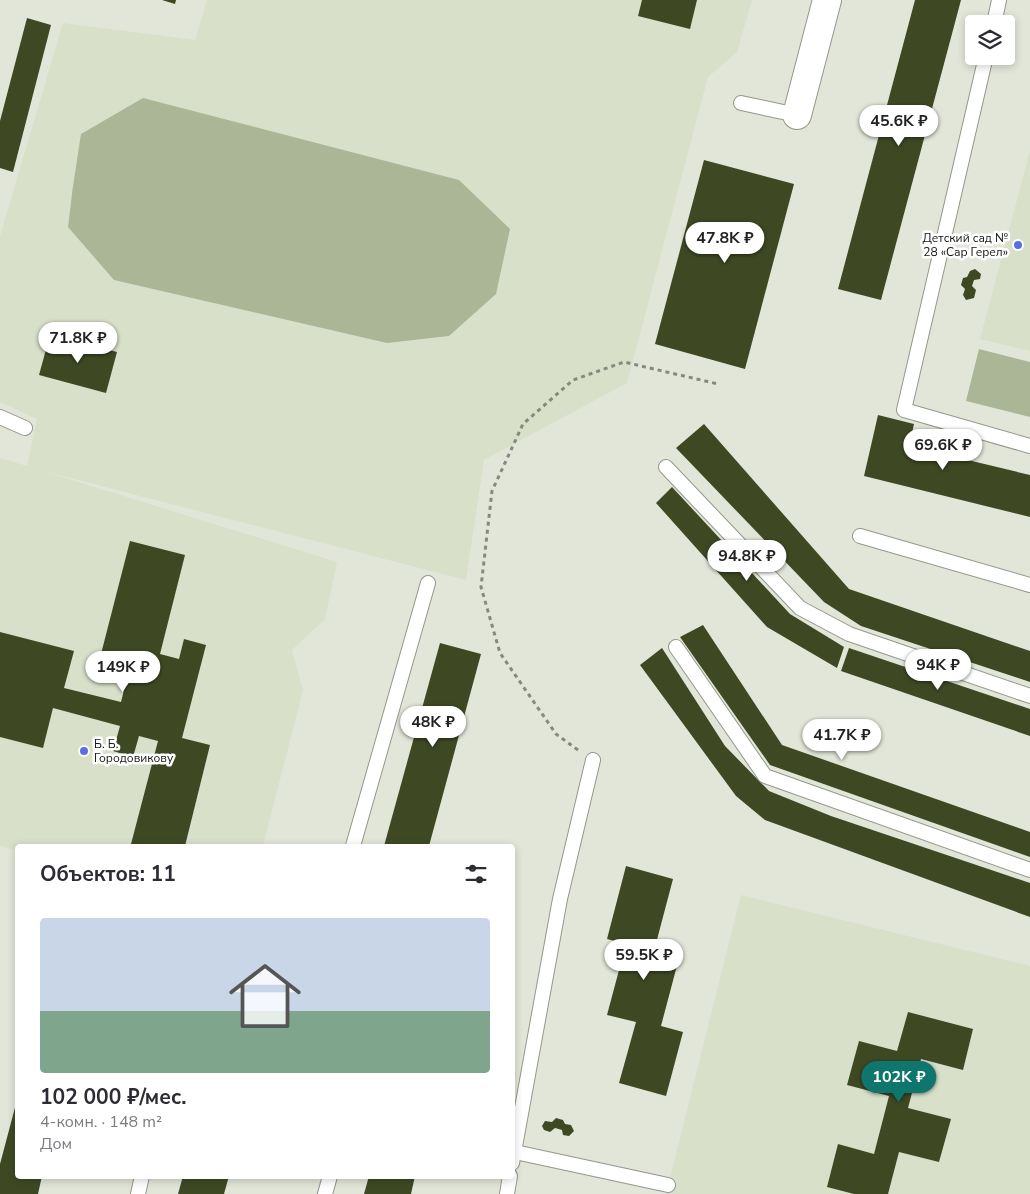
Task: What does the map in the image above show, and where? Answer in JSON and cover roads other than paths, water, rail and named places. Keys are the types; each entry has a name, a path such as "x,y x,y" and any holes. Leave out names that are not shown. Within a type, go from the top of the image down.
{"street":[{"path":"797,115 828,0"}],"lane":[{"path":"996,15 999,0"},
{"path":"984,65 904,410 1030,446"},
{"path":"741,103 797,115"},
{"path":"0,418 25,428"},
{"path":"666,467 800,608 849,634 1030,696"},
{"path":"860,536 1030,585"},
{"path":"354,844 428,583"},
{"path":"676,647 765,776 1030,870"},
{"path":"515,1152 560,899 593,760"},
{"path":"515,1158 668,1185"},
{"path":"138,1194 141,1179"},
{"path":"325,1194 329,1179"},
{"path":"507,1194 510,1179"}],"place":[{"name":"Детский сад № 28 «Сар Герел»","path":"1018,245"},
{"name":"Б. Б. Городовикову","path":"84,751"}]}
